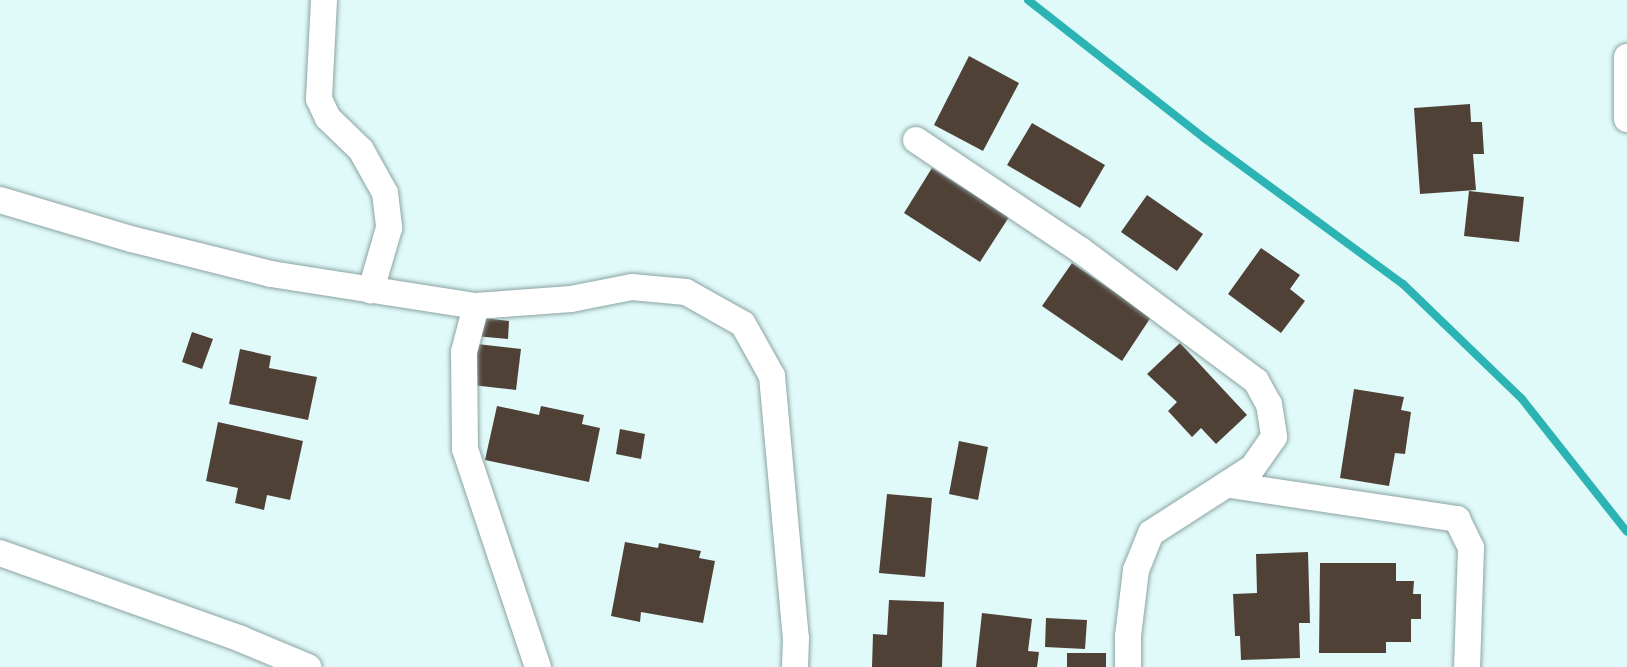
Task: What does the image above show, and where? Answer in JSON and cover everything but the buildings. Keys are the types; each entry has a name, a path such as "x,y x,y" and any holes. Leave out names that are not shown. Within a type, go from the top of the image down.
{"street":[{"path":"324,0 319,99 328,118 360,150 385,193 389,228 372,290"},
{"path":"1627,57 1627,119"},
{"path":"916,140 1079,248 1256,381 1269,404 1274,437 1252,468 1230,485 1152,533 1136,570 1128,636 1128,667"},
{"path":"0,200 131,239 271,274 476,306 570,299 632,287 686,292 743,324 772,376 796,638 794,667"},
{"path":"476,306 464,352 465,449 538,667"},
{"path":"1230,485 1457,519 1471,548 1467,667"},
{"path":"0,553 241,639 309,667"}],"waterway":[{"path":"1028,0 1204,138 1403,284 1522,399 1627,532"}]}
